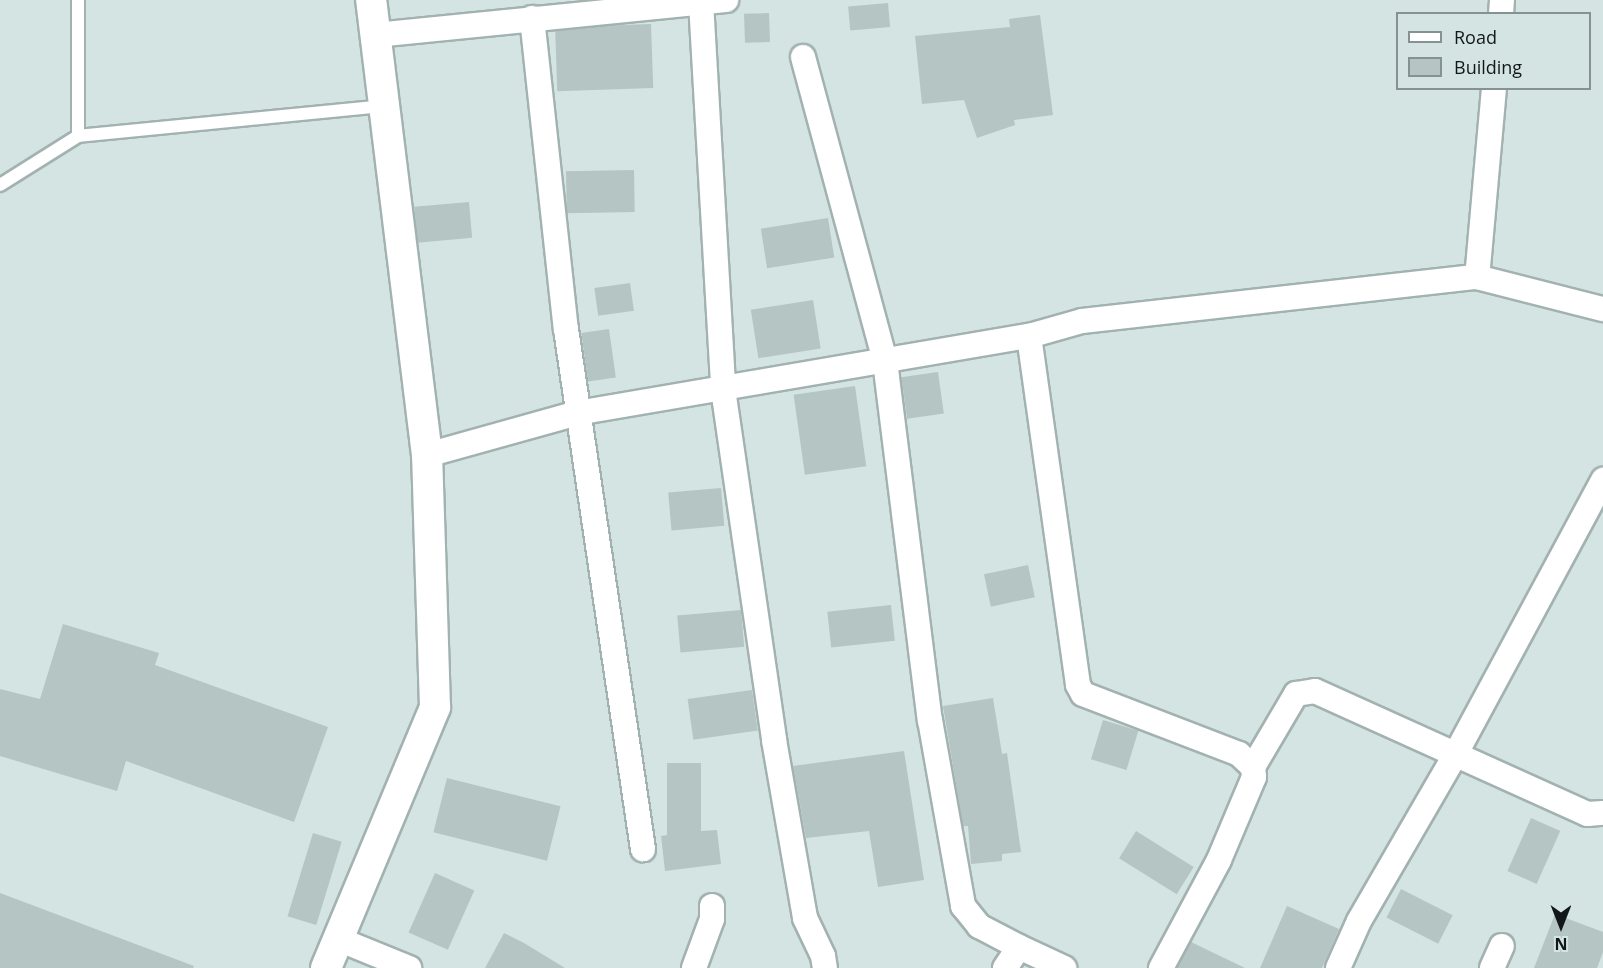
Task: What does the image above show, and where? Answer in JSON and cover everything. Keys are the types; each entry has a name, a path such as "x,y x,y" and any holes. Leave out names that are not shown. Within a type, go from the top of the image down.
{"street":[{"path":"326,968 435,707 427,455 382,106 371,0"},
{"path":"375,35 726,0"},
{"path":"701,2 723,389 774,740 805,918 823,956 825,968"},
{"path":"532,18 577,413 643,849"},
{"path":"803,57 885,361 930,720 963,906 979,926 1064,968"},
{"path":"1477,277 1494,90"},
{"path":"427,455 577,413 1029,336 1082,321 1477,277 1603,309"},
{"path":"1029,336 1078,685 1083,694 1239,754 1254,766"},
{"path":"1338,968 1359,921 1454,757 1603,480"},
{"path":"1161,968 1219,860 1254,777 1254,766 1296,694 1304,690 1315,691 1454,757 1587,814 1603,813"},
{"path":"694,968 712,920 712,906"},
{"path":"338,939 409,968"},
{"path":"1492,968 1502,946"},
{"path":"1005,968 1019,947"}],"lane":[{"path":"78,0 78,136"},
{"path":"0,185 78,136 382,106"}],"building":[{"path":"888,3 890,27 850,30 848,6"},
{"path":"769,13 770,42 745,43 744,14"},
{"path":"1040,15 1053,115 1014,120 1015,125 977,138 964,100 922,104 915,36 1010,27 1009,19"},
{"path":"651,24 653,88 557,91 555,27"},
{"path":"634,170 635,212 567,213 566,171"},
{"path":"469,202 472,238 417,243 414,207"},
{"path":"828,218 834,258 767,268 761,229"},
{"path":"630,283 634,311 598,316 594,288"},
{"path":"813,300 821,348 758,358 751,310"},
{"path":"609,329 616,378 588,381 581,333"},
{"path":"938,372 944,414 907,419 901,377"},
{"path":"855,386 866,466 805,475 794,395"},
{"path":"721,488 724,526 672,530 668,493"},
{"path":"1028,565 1035,597 991,607 984,574"},
{"path":"891,605 895,641 831,647 827,612"},
{"path":"741,610 744,647 680,652 677,616"},
{"path":"63,624 159,653 155,665 328,727 294,822 126,761 117,791 0,756 0,689 40,699"},
{"path":"752,690 758,731 693,740 688,699"},
{"path":"993,698 1002,754 1007,753 1021,852 1002,854 1002,861 971,864 968,826 963,826 943,706"},
{"path":"1103,720 1138,731 1126,770 1091,759"},
{"path":"904,751 924,880 878,887 869,831 806,838 793,766"},
{"path":"667,763 701,763 701,831 717,830 721,864 665,871 661,836 667,835"},
{"path":"447,778 561,806 547,861 433,832"},
{"path":"1531,818 1560,831 1537,884 1507,871"},
{"path":"1136,831 1194,867 1177,894 1119,858"},
{"path":"313,833 342,842 316,925 288,916"},
{"path":"435,873 474,890 448,950 409,932"},
{"path":"1401,889 1453,915 1438,944 1386,918"},
{"path":"0,893 194,966 193,968 0,968"},
{"path":"1287,906 1339,929 1322,968 1260,968"},
{"path":"1555,914 1603,932 1603,952 1597,968 1534,968"},
{"path":"504,933 524,943 565,968 485,968"},
{"path":"1191,942 1245,968 1177,968"}]}
